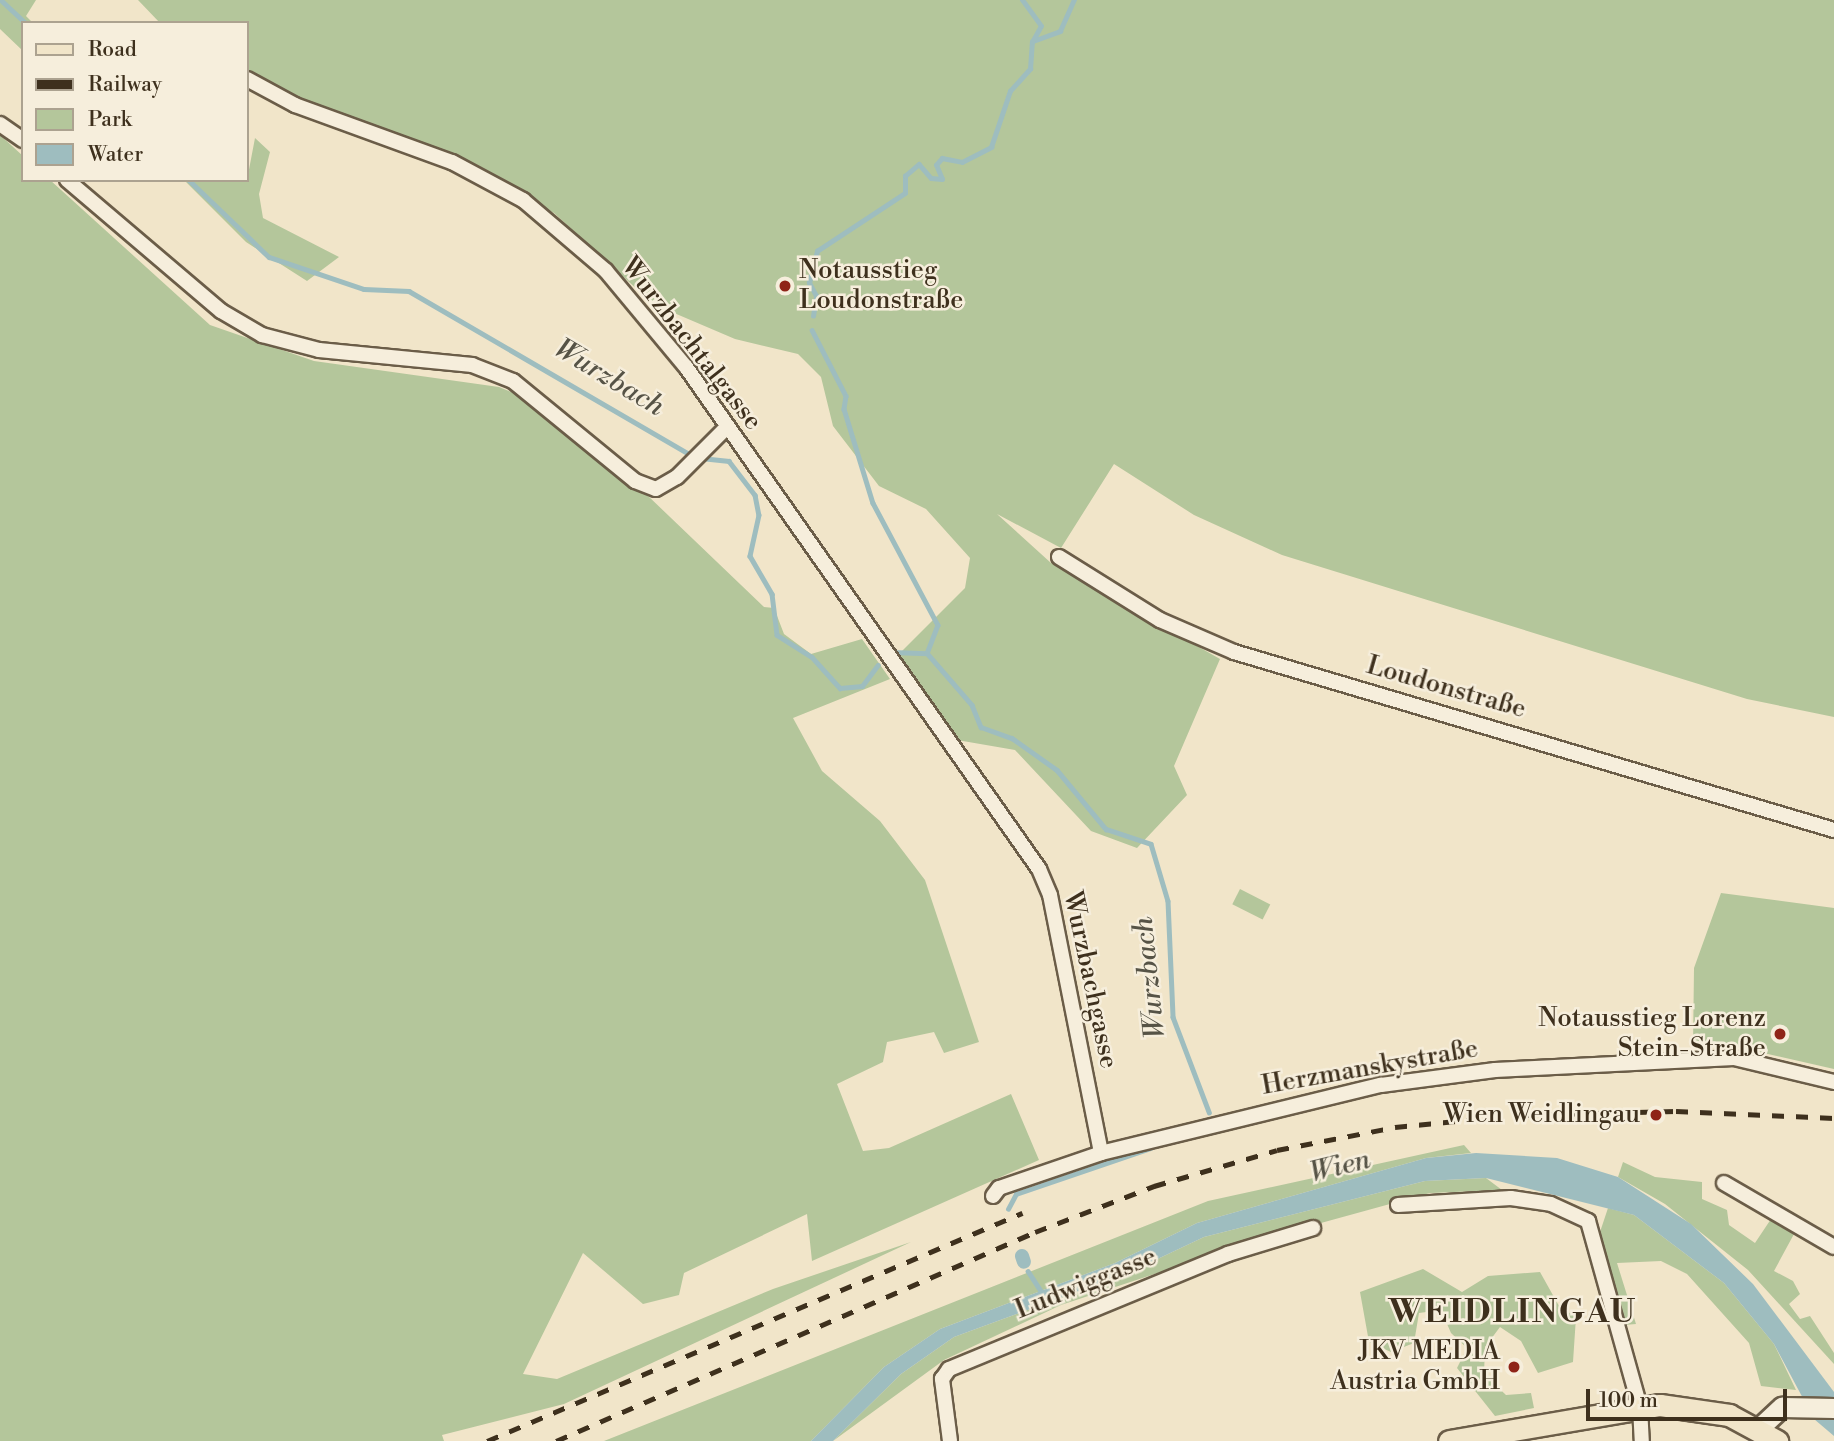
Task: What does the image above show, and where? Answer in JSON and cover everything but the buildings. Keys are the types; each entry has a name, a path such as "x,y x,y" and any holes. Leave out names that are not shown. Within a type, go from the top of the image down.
{"main road":[{"path":"1449,1441 1640,1408 1709,1410 1758,1429 1777,1441"},
{"path":"1758,1429 1777,1408 1834,1408"}],"street":[{"name":"Wurzbachtalgasse","path":"248,80 295,105 452,162 523,200 629,296 727,427 877,646 898,672"},
{"path":"0,124 21,139"},
{"path":"69,182 221,311 262,335 319,350 472,365 513,381 635,481 656,489 677,477 727,427"},
{"name":"Loudonstraße","path":"1059,557 1160,620 1234,652 1834,830"},
{"name":"Wurzbachgasse","path":"898,672 1039,869 1050,895 1101,1153"},
{"name":"Herzmanskystraße","path":"1101,1153 1202,1124 1381,1085 1483,1072 1692,1058 1773,1064 1834,1082"},
{"path":"993,1196 999,1188 1101,1153"},
{"path":"1724,1183 1834,1247"},
{"path":"1398,1205 1452,1197 1551,1204 1588,1221 1640,1408 1642,1441"},
{"name":"Ludwiggasse","path":"950,1441 942,1380 949,1369 1228,1254 1313,1228"}],"green space":[{"path":"0,0 36,0 26,16 31,21 21,21 21,49 0,29"},
{"path":"138,0 1834,0 1834,717 1747,699 1282,555 1194,515 1114,464 1061,548 997,514 1051,563 1220,659 1174,766 1187,795 1137,848 1091,831 1015,750 957,740 896,657 965,588 970,558 926,509 879,486 833,426 821,377 798,354 735,339 653,304 554,213 437,152 285,100 248,78 248,21 158,21"},
{"path":"0,135 21,154 21,182 52,182 210,325 314,361 499,387 526,398 646,494 764,607 774,608 784,634 811,654 862,639 890,679 793,718 822,771 880,821 925,880 979,1042 944,1053 934,1032 887,1042 883,1062 837,1084 863,1151 889,1148 1011,1094 1039,1160 812,1261 807,1214 684,1273 679,1295 643,1304 583,1253 523,1374 557,1379 773,1289 911,1242 564,1404 442,1435 444,1441 0,1441"},
{"path":"255,138 270,152 259,194 263,218 339,257 307,281 246,242 186,182 248,182"},
{"path":"1240,889 1270,904 1263,920 1232,904"},
{"path":"1721,893 1834,908 1834,1069 1737,1047 1693,1047 1694,968"},
{"path":"1464,1145 1471,1153 1426,1158 1197,1223 1115,1263 940,1329 884,1367 811,1441 604,1441 1208,1201"},
{"path":"1623,1162 1655,1177 1702,1182 1702,1199 1727,1210 1729,1225 1755,1243 1771,1219 1794,1234 1774,1271 1793,1281 1800,1294 1789,1304 1800,1319 1810,1316 1834,1353 1834,1364 1748,1270 1665,1204 1618,1177"},
{"path":"1486,1178 1502,1190 1430,1193 1245,1244 1061,1305 944,1360 833,1441 901,1374 954,1337 1128,1273 1204,1237 1425,1181"},
{"path":"1608,1208 1634,1215 1724,1283 1774,1344 1796,1390 1761,1386 1749,1343 1687,1274 1661,1261 1617,1263 1636,1324 1624,1325 1600,1232"},
{"path":"1423,1269 1462,1292 1488,1276 1540,1272 1559,1306 1576,1317 1573,1362 1538,1373 1521,1341 1500,1327 1485,1347 1484,1374 1506,1395 1531,1393 1534,1408 1495,1416 1457,1368 1467,1348 1451,1333 1441,1310 1419,1313 1414,1343 1391,1352 1369,1342 1360,1292"}],"water":[{"path":"1476,1153 1557,1158 1618,1177 1691,1224 1753,1284 1834,1392 1834,1436 1814,1419 1774,1344 1724,1283 1634,1215 1486,1178 1425,1181 1204,1237 1128,1273 954,1337 901,1374 833,1441 811,1441 884,1367 940,1329 1115,1263 1197,1223 1426,1158"}],"waterway":[{"name":"Wurzbach","path":"1,0 24,21"},
{"path":"813,316 816,296 809,283 817,251 905,193 905,176 919,164 931,178 942,179 936,165 942,158 962,162 991,147 1010,91 1030,69 1032,42 1041,26 1022,0"},
{"path":"1033,41 1060,31 1074,0"},
{"name":"Wurzbach","path":"191,182 269,257 364,289 409,291 693,456"},
{"path":"812,330 846,396 844,409 873,503 938,625 927,653"},
{"name":"Wurzbach","path":"701,458 729,461 755,495 759,515 750,556 772,594 777,635 812,657 840,688 862,686 878,665"},
{"name":"Wurzbach","path":"891,652 927,653 972,705 981,727 1012,738 1057,770 1106,829 1151,844 1168,901 1173,1017 1209,1112"},
{"name":"Wurzbach","path":"1008,1209 1016,1194 1150,1148"},
{"name":"Wurzbach","path":"1022,1256 1024,1262"},
{"name":"Wurzbach","path":"1028,1271 1043,1294"}],"railway":[{"path":"556,1441 1035,1232 1154,1186 1277,1150 1395,1127 1517,1115 1676,1111 1834,1118"},
{"path":"487,1441 1022,1213"}],"place":[{"name":"Notausstieg Loudonstraße","path":"785,286"},
{"name":"Notausstieg Lorenz Stein-Straße","path":"1780,1034"},
{"name":"Wien Weidlingau","path":"1656,1115"},
{"name":"JKV MEDIA Austria GmbH","path":"1514,1367"}],"district":[{"name":"WEIDLINGAU","path":"1513,1313"}],"water label":[{"name":"Wien","path":"1340,1167"}]}
